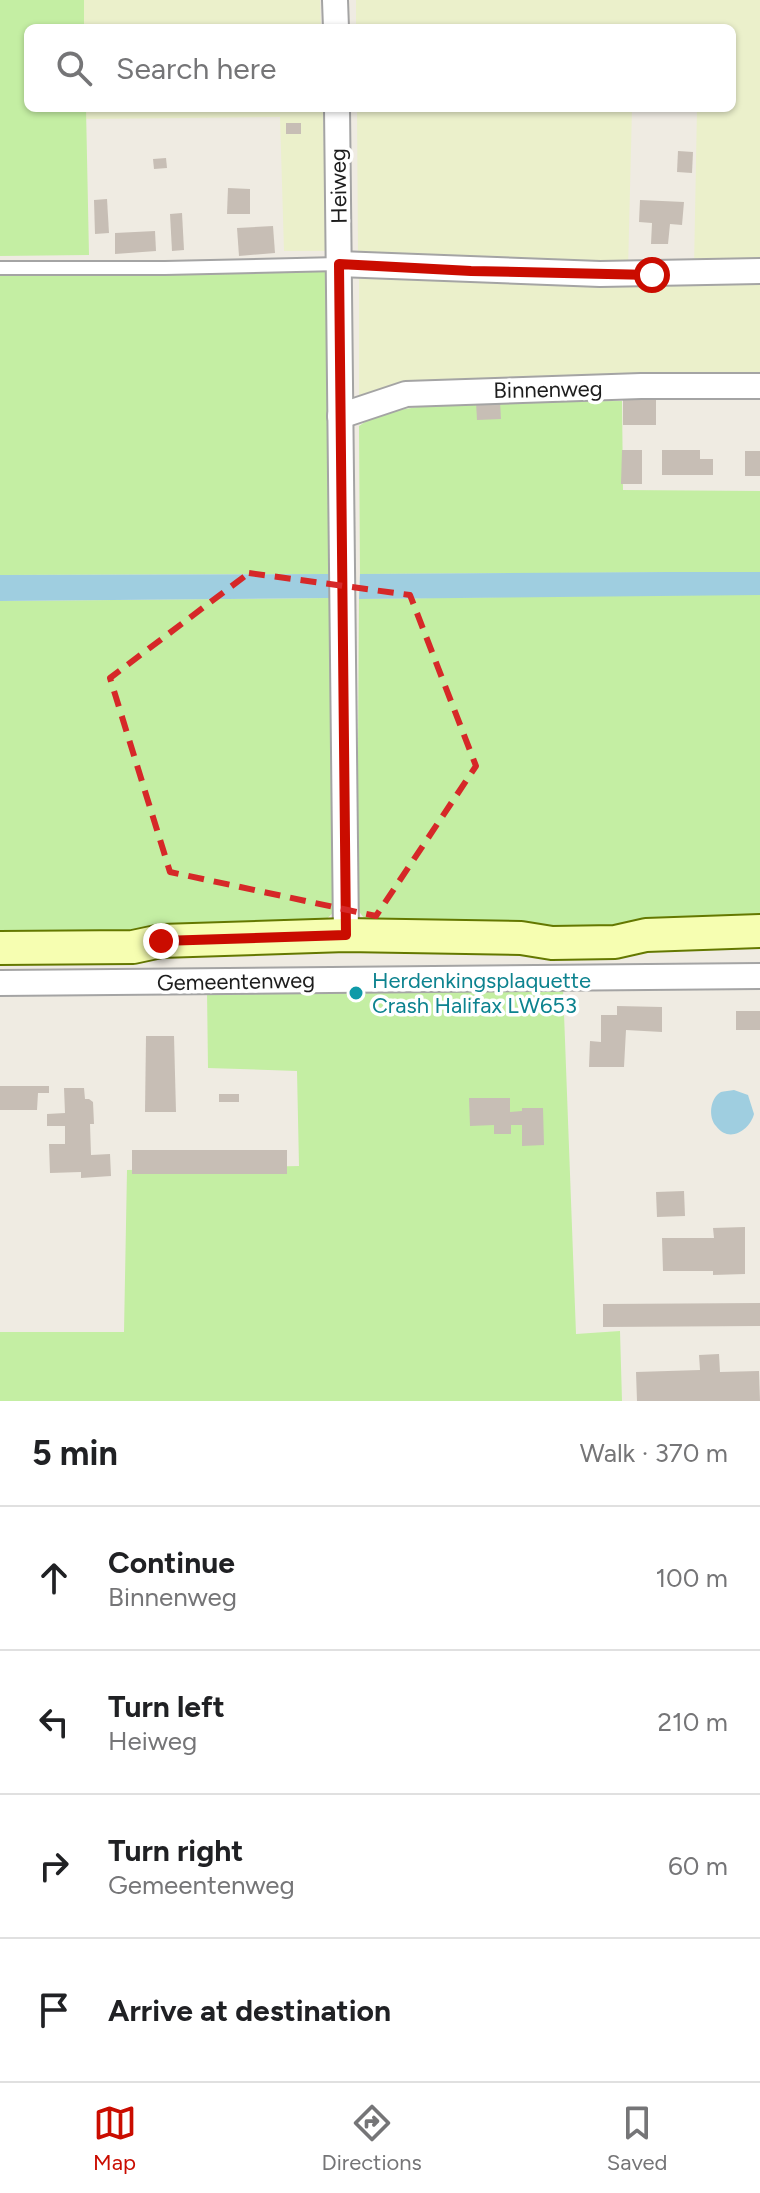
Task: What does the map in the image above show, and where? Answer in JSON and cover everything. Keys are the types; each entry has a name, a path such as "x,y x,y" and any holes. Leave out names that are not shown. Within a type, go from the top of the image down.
{"main road":[{"name":"Gemeentenweg","path":"133,964 161,941 346,935 521,938 552,943 615,942 646,935 760,931"},
{"name":"Gemeentenweg","path":"615,942 647,949 760,950"},
{"name":"Gemeentenweg","path":"0,948 133,964 161,953 346,955 520,950 552,943"}],"street":[{"path":"335,0 336,24"},
{"name":"Heiweg","path":"337,112 346,935"},
{"path":"339,264 600,274 760,271"},
{"name":"Binnenweg","path":"340,416 406,394 641,386 760,386"},
{"name":"Gemeentenweg","path":"0,983 133,964 760,976"}],"lane":[{"path":"0,268 339,264"}],"highlighted area":[{"path":"249,573 410,595 476,766 376,916 170,872 110,678"}],"green space":[{"path":"0,0 84,0 84,24 24,24 24,112 86,112 89,255 0,256"},
{"path":"84,0 320,0 321,24 84,24"},
{"path":"356,0 760,0 760,266 694,269 697,112 736,112 736,24 356,24"},
{"path":"86,112 323,112 326,251 284,251 280,117 86,119"},
{"path":"357,112 632,112 628,270 358,254"},
{"path":"0,269 326,270 330,574 0,575"},
{"path":"369,272 760,281 760,383 359,401 359,278"},
{"path":"622,401 623,490 760,491 760,572 360,574 359,426 390,412 428,406"},
{"path":"760,595 760,926 524,933 371,927 357,909 359,599"},
{"path":"329,598 335,911 316,929 0,936 0,601"},
{"path":"563,987 576,1334 620,1331 622,1401 0,1401 0,1332 124,1332 127,1170 299,1166 297,1071 208,1068 207,991"}],"water":[{"path":"760,572 760,595 359,599 360,574"},
{"path":"330,574 329,598 0,601 0,575"},
{"path":"734,1090 748,1095 754,1114 744,1130 727,1134 713,1122 711,1108 717,1095"}],"building":[{"path":"286,123 301,123 301,134 286,134"},
{"path":"678,151 693,152 692,173 677,172"},
{"path":"166,158 167,168 154,169 153,159"},
{"path":"228,188 250,189 250,214 227,214"},
{"path":"107,199 109,233 95,234 94,200"},
{"path":"640,200 684,202 682,225 670,224 668,244 651,244 652,223 639,222"},
{"path":"182,213 184,250 172,251 170,214"},
{"path":"273,226 275,253 239,256 237,228"},
{"path":"155,231 156,251 115,254 115,233"},
{"path":"623,399 656,399 656,425 623,425"},
{"path":"500,401 501,419 477,420 476,402"},
{"path":"622,450 642,450 642,484 621,484"},
{"path":"662,450 700,450 700,459 713,459 713,475 662,475"},
{"path":"745,451 760,451 760,476 745,476"},
{"path":"617,1006 662,1007 662,1032 626,1030 624,1067 589,1067 590,1041 601,1042 601,1015 617,1015"},
{"path":"736,1011 760,1011 760,1030 736,1030"},
{"path":"146,1036 174,1036 176,1112 145,1112"},
{"path":"0,1086 49,1086 49,1093 38,1093 37,1110 0,1110"},
{"path":"64,1088 84,1088 85,1099 93,1102 91,1155 110,1154 111,1176 81,1178 81,1172 50,1173 49,1144 65,1144 65,1126 47,1126 47,1114 65,1113"},
{"path":"219,1094 239,1094 239,1102 219,1102"},
{"path":"469,1098 510,1098 510,1112 522,1111 522,1108 543,1108 544,1145 522,1146 522,1125 511,1125 511,1134 494,1134 494,1125 470,1126"},
{"path":"132,1150 287,1150 287,1174 132,1174"},
{"path":"684,1191 685,1216 657,1217 656,1192"},
{"path":"745,1227 745,1274 663,1271 662,1238 714,1238 713,1228"},
{"path":"760,1303 760,1326 603,1327 603,1304"},
{"path":"719,1354 720,1372 759,1371 760,1401 637,1401 636,1372 700,1370 699,1355"}],"place":[{"name":"Herdenkingsplaquette Crash Halifax LW653","path":"356,993"}],"route":[{"path":"161,941 346,935 339,264 652,275"}]}
